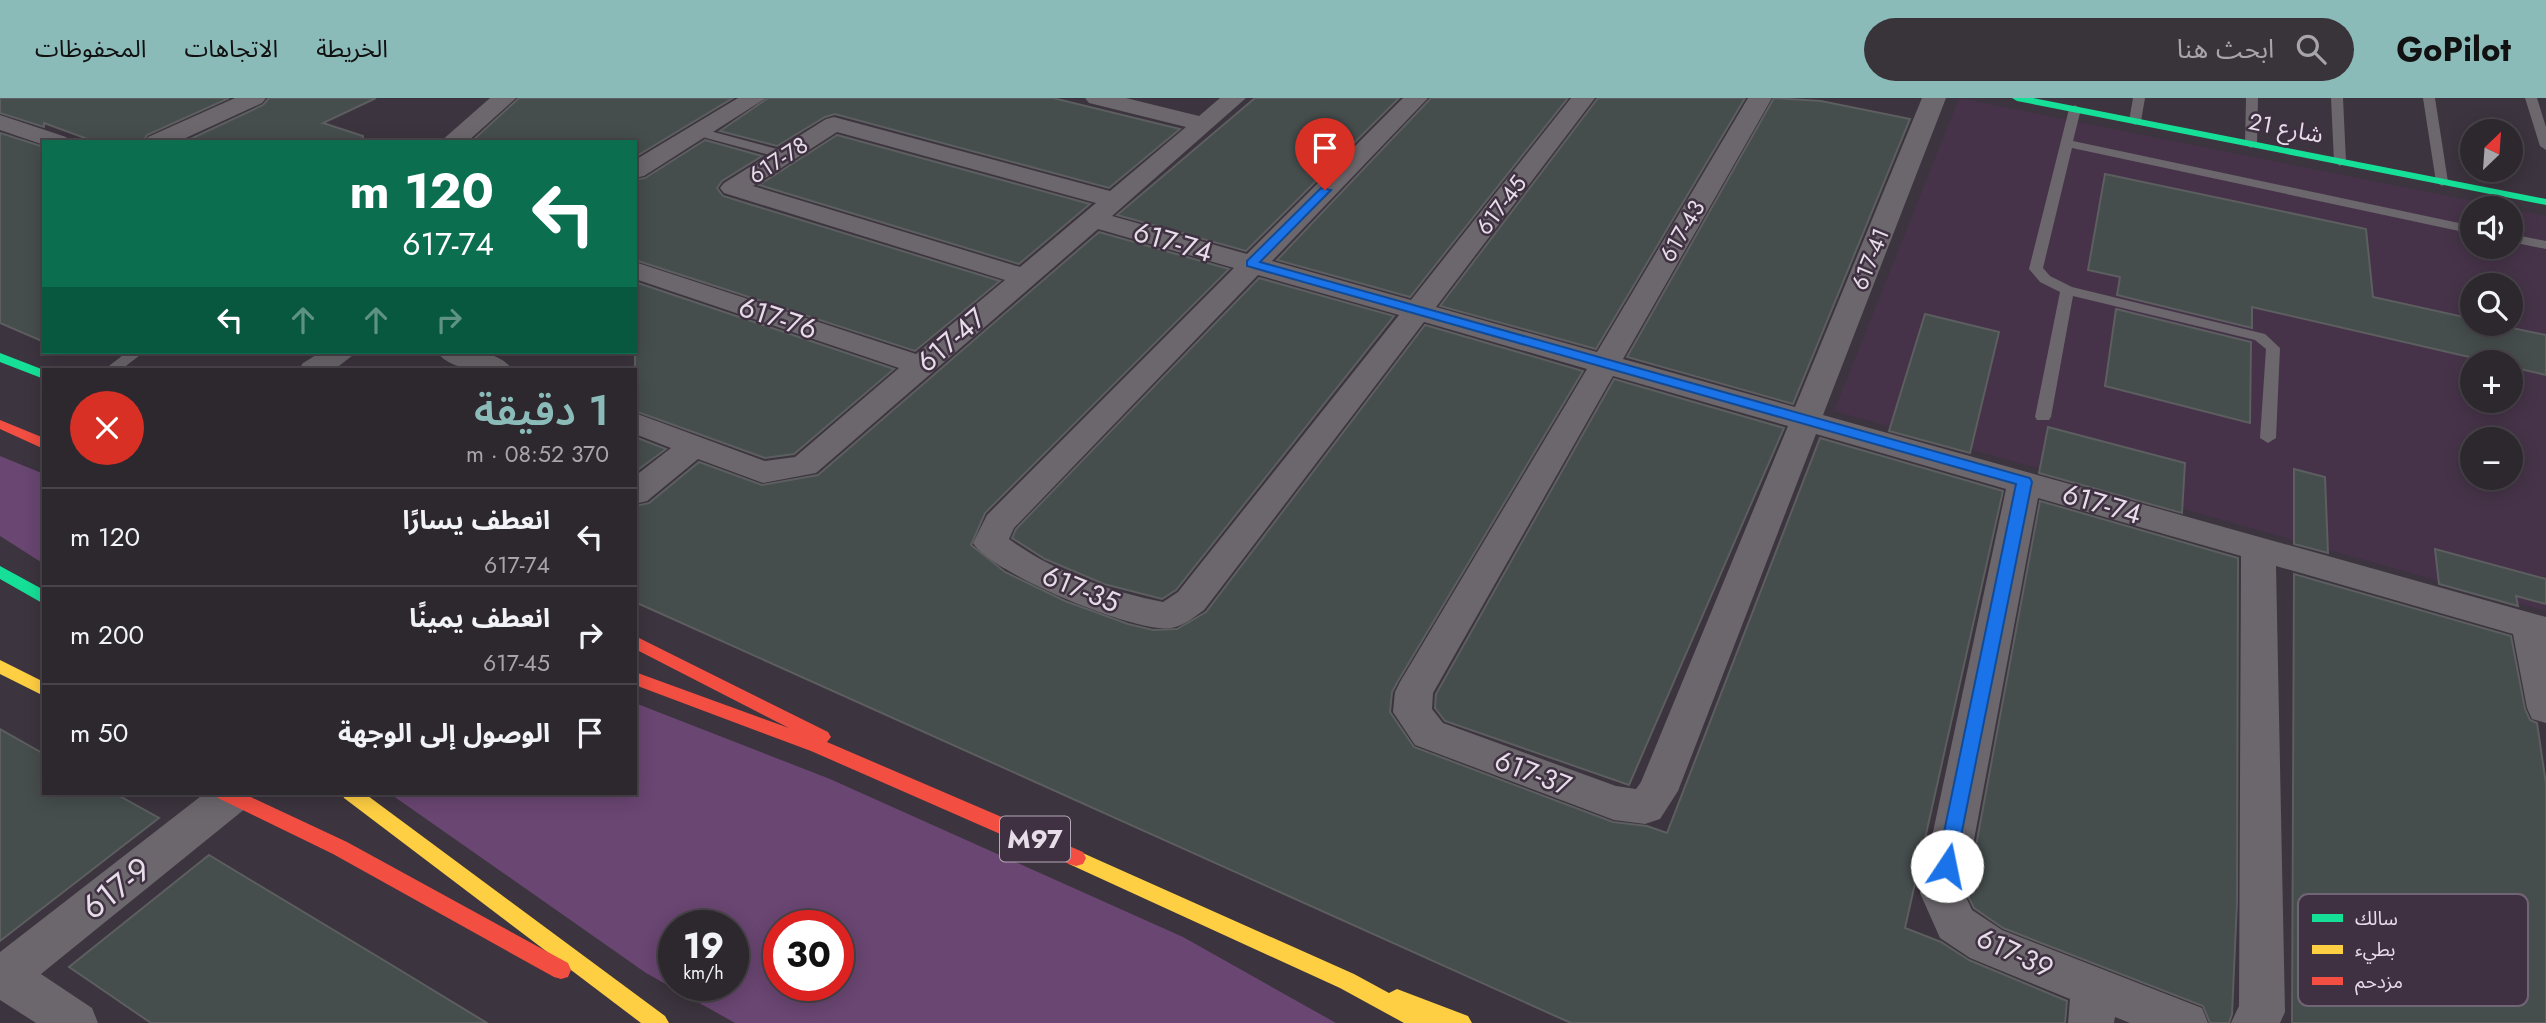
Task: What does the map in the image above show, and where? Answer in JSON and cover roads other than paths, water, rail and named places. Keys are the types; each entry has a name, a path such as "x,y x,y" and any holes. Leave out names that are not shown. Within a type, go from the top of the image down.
{"main road":[{"name":"شارع 21","path":"2021,98 2546,202"},
{"path":"0,357 42,374"},
{"path":"2,425 42,443"},
{"path":"0,572 42,597"},
{"path":"637,643 901,779"},
{"path":"0,666 42,689"},
{"name":"M97","path":"637,679 901,779 1347,981 1424,1023"},
{"path":"230,795 340,848 656,1023"},
{"path":"354,795 656,1023"},
{"path":"1347,981 1461,1023"}],"street":[{"path":"161,140 254,98"},
{"path":"454,140 504,98"},
{"path":"637,170 754,98"},
{"path":"1097,98 1204,124"},
{"name":"617-47","path":"637,424 763,472 804,466 1234,98"},
{"path":"1252,264 1416,98"},
{"name":"617-45","path":"1419,312 1583,98"},
{"name":"617-43","path":"1605,364 1760,98"},
{"name":"617-41","path":"1805,420 1934,98"},
{"path":"0,122 51,140"},
{"name":"617-78","path":"1025,277 733,188 834,124 1104,210"},
{"name":"617-74","path":"1104,210 1252,264 2538,628"},
{"name":"617-35","path":"1252,264 999,523 990,543 1008,559 1139,612 1169,616 1191,601 1419,312"},
{"name":"617-76","path":"637,271 922,366"},
{"path":"316,368 339,354"},
{"path":"466,354 495,368"},
{"name":"617-37","path":"1605,364 1414,692 1412,712 1429,734 1614,803 1645,807 1658,791 1805,420"},
{"path":"637,492 694,446"},
{"name":"617-39","path":"2024,482 1942,893 1956,924 2092,1005 2185,1023"},
{"path":"2253,1023 2262,1012 2258,549"},
{"path":"2538,628 2546,708"},
{"name":"617-9","path":"3,977 227,795"},
{"path":"3,977 75,1023"}],"lane":[{"path":"2134,121 2139,98"},
{"path":"2251,144 2252,98"},
{"path":"2337,98 2340,162"},
{"path":"2429,98 2442,182"},
{"path":"2531,98 2546,146"},
{"path":"2075,109 2036,269 2045,279 2067,290 2260,338 2273,348 2268,439"},
{"path":"699,132 784,155"},
{"path":"2066,143 2460,227"},
{"path":"2523,240 2546,245"},
{"path":"2043,417 2067,290"},
{"path":"113,368 134,354"}]}
